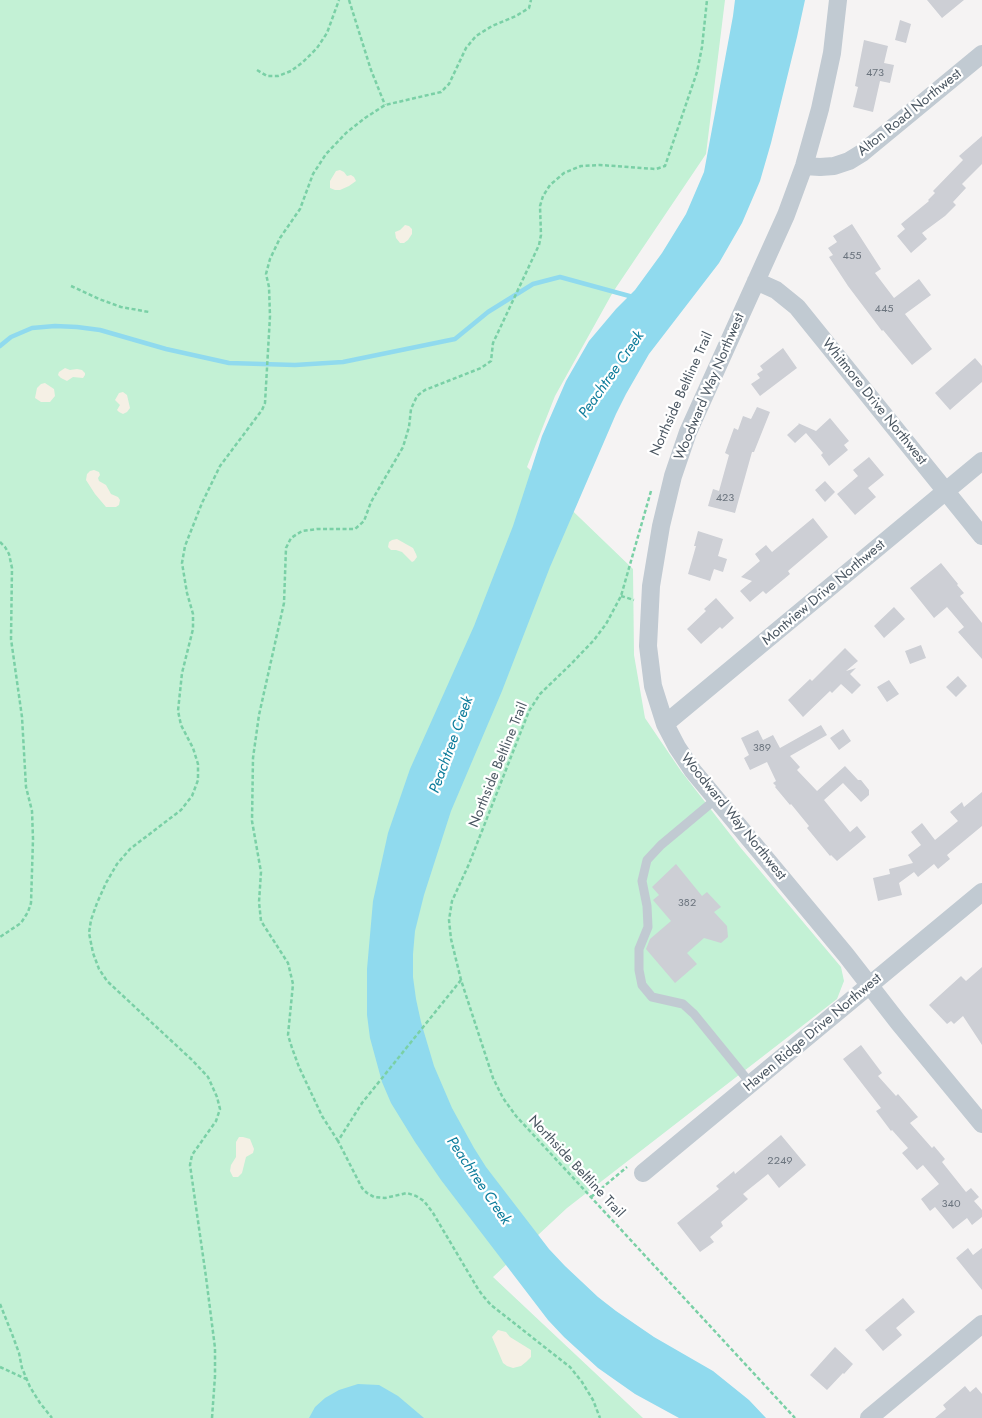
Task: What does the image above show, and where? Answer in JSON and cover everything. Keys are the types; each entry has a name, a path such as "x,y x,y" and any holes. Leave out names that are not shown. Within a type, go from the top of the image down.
{"street":[{"name":"Woodward Way Northwest","path":"838,0 832,53 820,109 804,166 786,215 688,432 673,476 661,526 651,586 648,646 653,686 665,724 688,763 982,1124"},
{"name":"Alton Road Northwest","path":"804,166 834,166 849,161 862,153 982,54"},
{"name":"Whitmore Drive Northwest","path":"756,281 776,290 797,307 982,536"},
{"name":"Montview Drive Northwest","path":"665,724 982,461"},
{"name":"Haven Ridge Drive Northwest","path":"643,1173 982,892"},
{"path":"869,1418 982,1324"}],"lane":[{"path":"716,799 646,860 642,881 647,906 648,927 639,949 639,970 642,986 652,997 683,1004 694,1014 751,1084"}],"path":[{"path":"258,70 267,76 278,76 291,71 303,62 317,48 327,33 339,0"},
{"path":"349,0 385,105"},
{"path":"212,1418 216,1376 215,1348 190,1165 192,1155 216,1121 220,1109 208,1077 107,981 100,970 93,952 89,934 91,920 106,883 117,864 130,850 181,810 192,796 198,780 198,764 194,748 181,725 178,711 182,672 193,629 193,614 182,562 185,546 205,496 220,466 262,410 265,403 270,316 269,287 266,274 270,259 280,238 300,209 313,174 326,154 346,133 385,105 441,92 449,84 466,48 476,36 529,8 531,0"},
{"path":"600,1418 593,1400 570,1367 491,1305 484,1297 424,1201 407,1193 385,1198 367,1194 322,1116 299,1067 288,1036 293,984 288,963 261,921 259,902 261,872 252,821 253,758 259,714 284,603 286,548 291,538 302,531 354,528 364,522 371,502 404,447 411,409 417,396 425,390 481,368 491,361 493,343 539,245 541,235 540,206 543,196 550,185 564,173 581,166 600,164 656,169 665,166 697,72 702,47 707,0"},
{"path":"71,286 99,300 149,312"},
{"name":"Northside Beltline Trail","path":"652,487 621,596 606,624 594,640 540,694 529,711 469,864 452,901 449,920 450,929 461,980 493,1078 503,1098 516,1116 795,1418"},
{"path":"0,542 10,554 12,568 11,639 22,717 26,786 32,811 31,902 28,912 21,923 0,937"},
{"path":"338,1141 362,1103 461,980"},
{"path":"591,1198 635,1161 643,1173"},
{"path":"0,1304 30,1387 52,1418"},
{"path":"0,1367 27,1380"}],"green space":[{"path":"0,0 725,0 706,154 613,292 555,396 527,467 633,569 634,655 645,718 681,771 740,847 841,967 844,981 837,999 567,1208 493,1277 643,1418 0,1418"}],"sand":[{"path":"340,170 347,176 351,175 354,177 356,181 340,190 335,190 330,188 330,181 336,171"},
{"path":"405,225 412,229 412,234 404,243 400,243 396,238 395,232"},
{"path":"65,368 82,370 85,375 83,378 73,377 67,381 58,375"},
{"path":"45,383 54,389 55,396 50,402 41,402 35,398 37,388"},
{"path":"123,392 127,395 130,408 123,414 117,410 120,405 115,400 119,393"},
{"path":"94,470 99,472 99,481 106,485 111,494 120,500 119,505 116,507 106,507 86,480 87,474"},
{"path":"397,539 413,548 417,557 414,561 412,562 402,552 391,550 388,547 389,542"},
{"path":"239,1137 250,1139 254,1149 253,1153 246,1157 242,1173 238,1177 233,1177 230,1171 236,1157 236,1142"},
{"path":"498,1330 506,1332 510,1337 531,1350 531,1357 521,1366 513,1368 503,1363 492,1337"}],"water":[{"name":"Peachtree Creek","path":"735,0 805,0 771,143 760,181 742,223 719,263 649,354 616,414 550,567 502,691 451,811 424,895 415,931 413,954 413,977 416,999 434,1066 452,1108 486,1167 549,1249 598,1297 654,1337 713,1371 749,1400 766,1418 679,1418 635,1394 598,1368 564,1337 548,1320 441,1180 391,1103 382,1082 370,1038 367,1015 367,969 373,901 388,833 410,769 474,626 513,526 542,436 566,381 589,341 635,290 662,253 686,214 704,172"},
{"path":"358,1384 379,1385 398,1396 424,1418 309,1418 315,1407 325,1398 339,1390"}],"building":[{"path":"927,0 964,0 942,18"},
{"path":"900,20 911,24 906,43 895,40"},
{"path":"864,40 888,46 884,63 894,65 890,83 880,81 873,112 853,107 858,87 855,86"},
{"path":"982,136 982,164 962,184 966,188 953,202 956,205 922,233 927,239 911,253 897,236 905,229 901,224 929,201 935,193 933,191 963,160 959,156"},
{"path":"852,224 881,269 875,273 894,298 919,279 931,295 905,314 932,349 912,365 882,331 829,257 833,255 828,248 837,242 833,236"},
{"path":"783,348 797,368 760,396 751,384 760,378 757,374 763,370 760,366"},
{"path":"975,358 982,366 982,382 950,410 935,393"},
{"path":"757,407 770,412 754,452 752,452 735,513 708,506 713,489 719,491 729,455 725,453 734,428 738,430 743,416 751,419"},
{"path":"830,418 849,441 844,445 848,450 829,466 821,455 823,453 806,433 795,443 787,435 798,423 816,431"},
{"path":"869,457 884,475 868,488 876,497 855,515 837,494 858,476 853,470"},
{"path":"825,481 835,492 825,502 815,490"},
{"path":"813,518 828,537 788,571 790,574 766,594 763,591 750,602 740,591 752,581 741,577 760,561 755,554 766,545 772,552"},
{"path":"698,531 723,539 718,556 727,559 723,572 714,569 710,581 688,574"},
{"path":"941,563 964,593 960,596 982,623 982,659 958,632 964,627 947,607 934,618 910,588"},
{"path":"716,598 734,618 722,629 720,627 701,644 687,629 706,611 704,609"},
{"path":"894,607 905,619 884,638 874,626"},
{"path":"921,645 926,658 910,664 905,651"},
{"path":"845,648 858,661 846,671 856,668 850,674 861,685 852,694 841,684 832,693 830,691 803,717 788,700 810,679 812,681"},
{"path":"958,676 967,686 956,697 946,687"},
{"path":"889,680 899,694 887,702 877,687"},
{"path":"821,725 827,735 790,756 800,767 797,770 817,791 845,766 869,790 869,795 861,802 843,783 824,800 850,832 857,826 866,837 837,861 830,856 807,828 809,826 775,787 773,783 776,781 767,762 750,770 744,758 749,755 741,738 758,730 763,740 773,735 780,748"},
{"path":"843,729 851,741 839,750 830,738"},
{"path":"982,792 982,826 947,855 950,859 938,869 934,864 918,877 914,872 899,883 902,895 878,901 873,878 890,874 889,869 913,863 908,855 921,845 911,832 922,823 935,840 958,821 950,812 962,802 964,807"},
{"path":"676,864 702,896 707,892 721,907 714,912 727,926 728,937 721,943 704,938 687,953 697,964 675,983 646,949 650,939 671,921 653,900 659,895 652,887"},
{"path":"982,967 982,1045 963,1016 954,1024 951,1021 947,1024 929,1005 961,976 966,981"},
{"path":"861,1045 882,1073 878,1076 896,1096 898,1094 918,1117 910,1123 932,1148 934,1146 945,1159 942,1162 966,1192 971,1188 979,1197 974,1201 982,1210 982,1217 972,1225 967,1218 953,1229 935,1207 930,1211 921,1199 939,1184 923,1165 917,1170 902,1153 908,1148 891,1131 876,1111 881,1108 843,1059"},
{"path":"781,1135 806,1165 779,1188 768,1174 743,1194 748,1199 721,1222 723,1226 710,1237 714,1242 700,1252 677,1223 719,1189 716,1186 734,1171 735,1174"},
{"path":"968,1248 973,1255 982,1248 982,1290 956,1258"},
{"path":"903,1298 915,1312 896,1328 902,1335 883,1351 865,1330"},
{"path":"835,1347 853,1364 827,1390 810,1375"},
{"path":"965,1386 970,1392 976,1387 982,1394 982,1418 935,1418 946,1409 943,1405"}],"waterway":[{"path":"0,346 11,337 32,328 77,327 100,330 166,349 229,363 295,365 343,362 455,339 488,312 533,284 560,277 633,297"}]}
